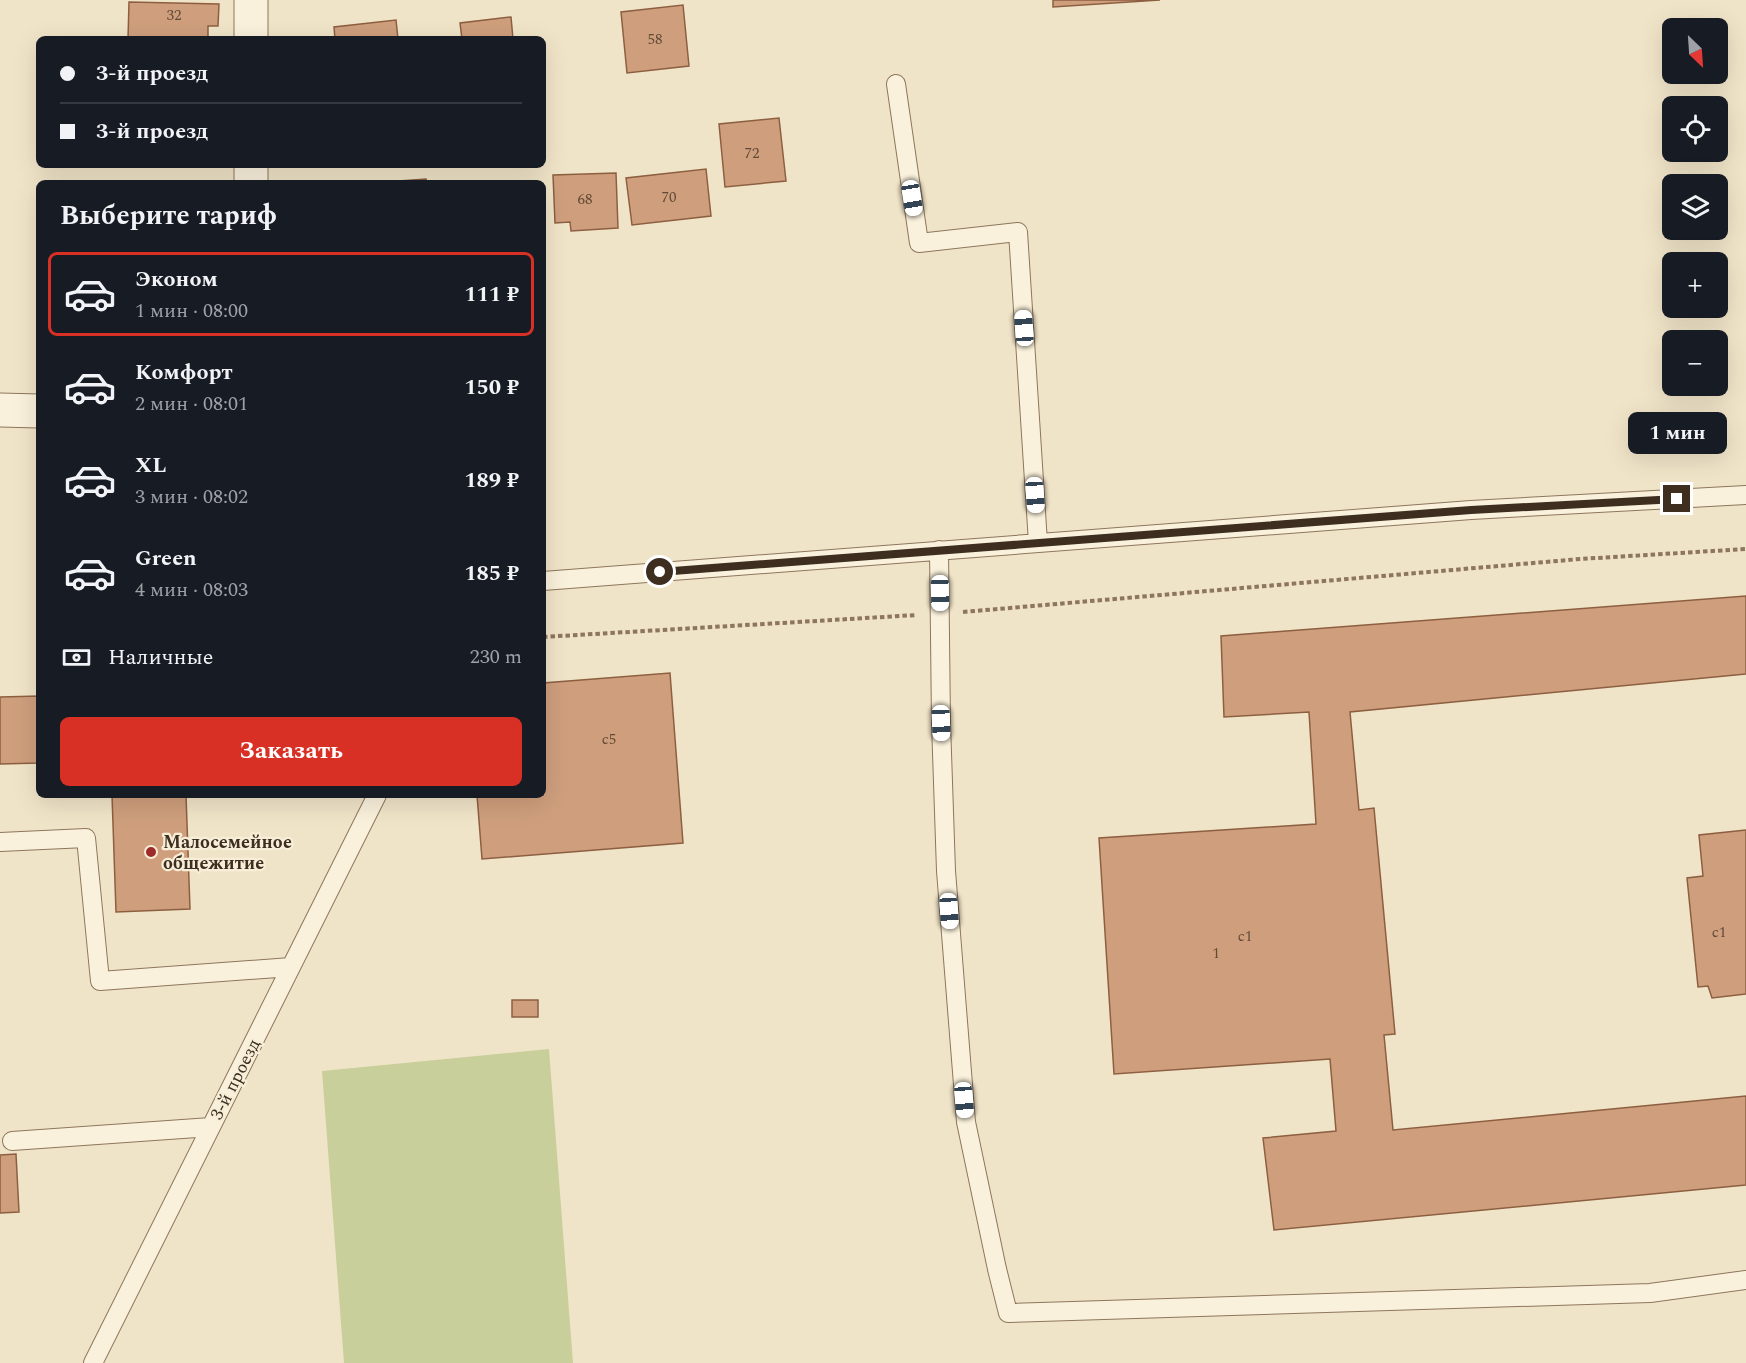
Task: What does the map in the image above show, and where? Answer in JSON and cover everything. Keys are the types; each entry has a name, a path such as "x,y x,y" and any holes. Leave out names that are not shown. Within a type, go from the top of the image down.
{"street":[{"path":"251,0 251,36"},
{"path":"0,410 36,411"}],"lane":[{"path":"896,84 919,243 1018,232 1038,543"},
{"path":"546,581 1471,510 1746,495"},
{"path":"939,550 946,871 966,1122 1008,1313 1650,1293 1746,1280"},
{"name":"3-й проезд","path":"93,1363 376,798"},
{"path":"0,842 86,838 100,981 291,968"},
{"path":"12,1141 211,1127"}],"path":[{"path":"546,637 573,633 940,614 1580,559 1746,549"}],"green space":[{"path":"549,1049 573,1363 344,1363 322,1071"}],"building":[{"path":"1053,0 1160,0 1053,7"},
{"path":"129,2 219,4 218,26 208,26 208,36 128,36"},
{"path":"683,5 689,66 627,73 621,12"},
{"path":"511,17 513,36 462,36 460,23"},
{"path":"396,20 398,36 335,36 334,27"},
{"path":"779,118 786,181 725,187 719,124"},
{"path":"706,169 711,216 632,225 626,178"},
{"path":"616,173 618,228 571,231 570,222 555,223 553,175"},
{"path":"1746,596 1746,674 1350,712 1359,810 1374,808 1395,1034 1384,1035 1393,1130 1746,1096 1746,1185 1274,1230 1263,1138 1336,1131 1330,1059 1114,1074 1099,838 1316,824 1309,712 1224,717 1221,636"},
{"path":"670,673 683,843 482,859 477,798 546,798 546,683"},
{"path":"36,696 36,763 0,764 0,697"},
{"name":"Малосемейное общежитие","path":"112,798 186,798 190,909 116,912"},
{"path":"1746,830 1746,994 1712,998 1708,986 1698,987 1687,878 1703,876 1699,835"},
{"path":"512,1000 538,1000 538,1017 512,1017"},
{"path":"16,1154 19,1212 0,1213 0,1155"}],"place":[{"name":"Малосемейное общежитие","path":"151,852"}],"route":[{"path":"660,572 1471,510 1677,499"}]}
